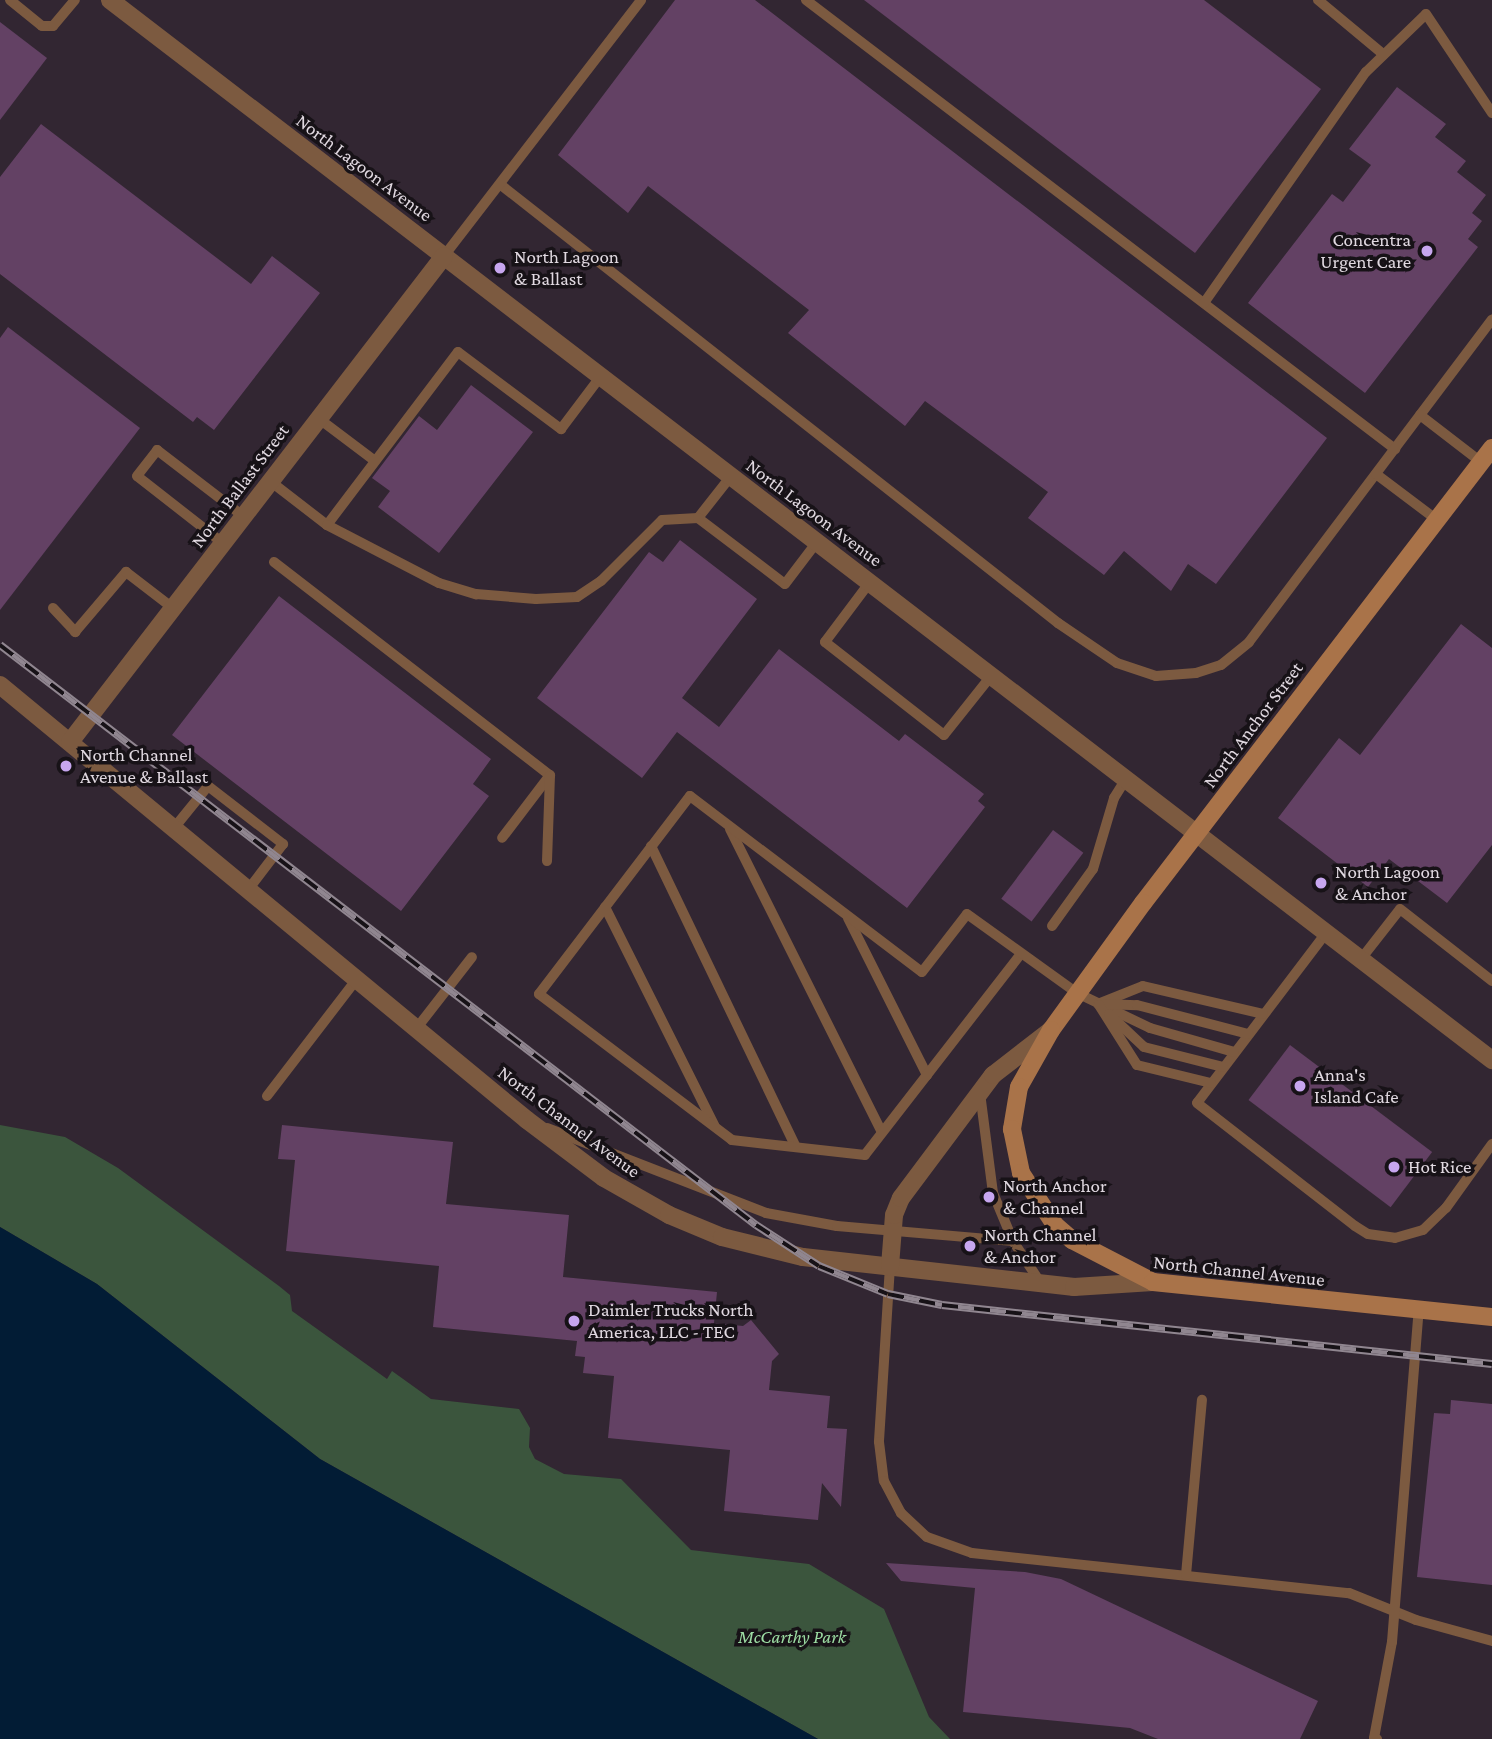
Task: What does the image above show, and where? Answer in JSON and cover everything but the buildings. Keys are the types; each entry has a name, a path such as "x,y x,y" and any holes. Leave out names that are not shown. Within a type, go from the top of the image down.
{"main road":[{"name":"North Anchor Street","path":"1153,1282 1072,1240 1055,1225 1021,1173 1012,1129 1014,1107 1026,1070 1077,993 1486,455"},
{"name":"North Channel Avenue","path":"1153,1282 1492,1317"}],"street":[{"name":"North Lagoon Avenue","path":"110,0 1492,1060"},
{"name":"North Ballast Street","path":"70,742 444,256"},
{"name":"North Channel Avenue","path":"0,685 527,1120 604,1178 696,1227 780,1253 1074,1287 1153,1282"},
{"name":"North Anchor Street","path":"890,1266 892,1230 901,1198 993,1075 1051,1030"}],"lane":[{"path":"10,0 42,26 53,26 75,0"},
{"path":"444,256 641,0"},
{"path":"806,0 1395,449"},
{"path":"1318,0 1383,54"},
{"path":"1204,303 1383,54 1426,14 1492,113"},
{"path":"501,185 1058,623 1117,663 1156,676 1196,673 1221,665 1249,642 1492,318"},
{"path":"327,525 458,352 561,429 601,376"},
{"path":"1420,415 1486,455"},
{"path":"318,418 375,461"},
{"path":"224,544 137,476 157,450 243,516"},
{"path":"1376,474 1437,520"},
{"path":"698,518 731,476"},
{"path":"270,481 327,525 439,583 476,594 536,599 577,597 601,581 662,520 698,518 785,584 817,542"},
{"path":"274,562 550,775"},
{"path":"53,608 75,632 126,572 173,608"},
{"path":"870,582 825,642 944,734 991,676"},
{"path":"502,838 550,775"},
{"path":"547,861 550,775"},
{"path":"1052,926 1093,869 1114,798 1126,779"},
{"path":"174,828 208,786 283,844 248,890"},
{"path":"1020,955 864,1155 732,1140 539,994 690,796 922,972 967,914 1020,955 1098,1004 1150,1028 1234,1052"},
{"path":"729,825 882,1132"},
{"path":"652,846 796,1147"},
{"path":"605,906 716,1128"},
{"path":"1360,959 1400,909 1492,981"},
{"path":"846,914 927,1075"},
{"path":"1326,933 1197,1103 1368,1234 1395,1238 1423,1230 1446,1208 1492,1144"},
{"path":"416,1029 472,957"},
{"path":"267,1097 356,980"},
{"path":"1098,1004 1143,986 1263,1014"},
{"path":"1098,1004 1137,1005 1248,1034"},
{"path":"1098,1004 1144,1047 1223,1067"},
{"path":"1098,1004 1137,1065 1211,1083"},
{"path":"980,1093 987,1168 1013,1241 1041,1283"},
{"path":"527,1120 744,1207 811,1223 1013,1241"},
{"path":"890,1266 879,1442 884,1481 901,1513 927,1537 972,1553 1349,1592 1393,1611 1492,1641"},
{"path":"1377,1739 1374,1738 1393,1611 1419,1310"},
{"path":"1186,1575 1202,1400"}],"green space":[{"name":"McCarthy Park","path":"0,1125 65,1137 118,1168 279,1286 290,1295 292,1311 387,1379 392,1371 431,1399 519,1409 530,1428 529,1447 535,1459 564,1474 621,1479 691,1550 809,1564 884,1609 929,1717 950,1739 818,1739 320,1459 97,1284 0,1227"}],"water":[{"path":"0,1227 97,1284 320,1459 818,1739 0,1739"}],"railway":[{"path":"0,645 756,1225 819,1266 888,1294 942,1305 1492,1364"}],"place":[{"name":"Concentra Urgent Care","path":"1427,251"},
{"name":"North Lagoon & Ballast","path":"500,268"},
{"name":"North Channel Avenue & Ballast","path":"66,766"},
{"name":"North Lagoon & Anchor","path":"1321,883"},
{"name":"Anna's Island Cafe","path":"1300,1086"},
{"name":"Hot Rice","path":"1394,1167"},
{"name":"North Anchor & Channel","path":"989,1197"},
{"name":"North Channel & Anchor","path":"970,1246"},
{"name":"Daimler Trucks North America, LLC - TEC","path":"574,1321"}]}
